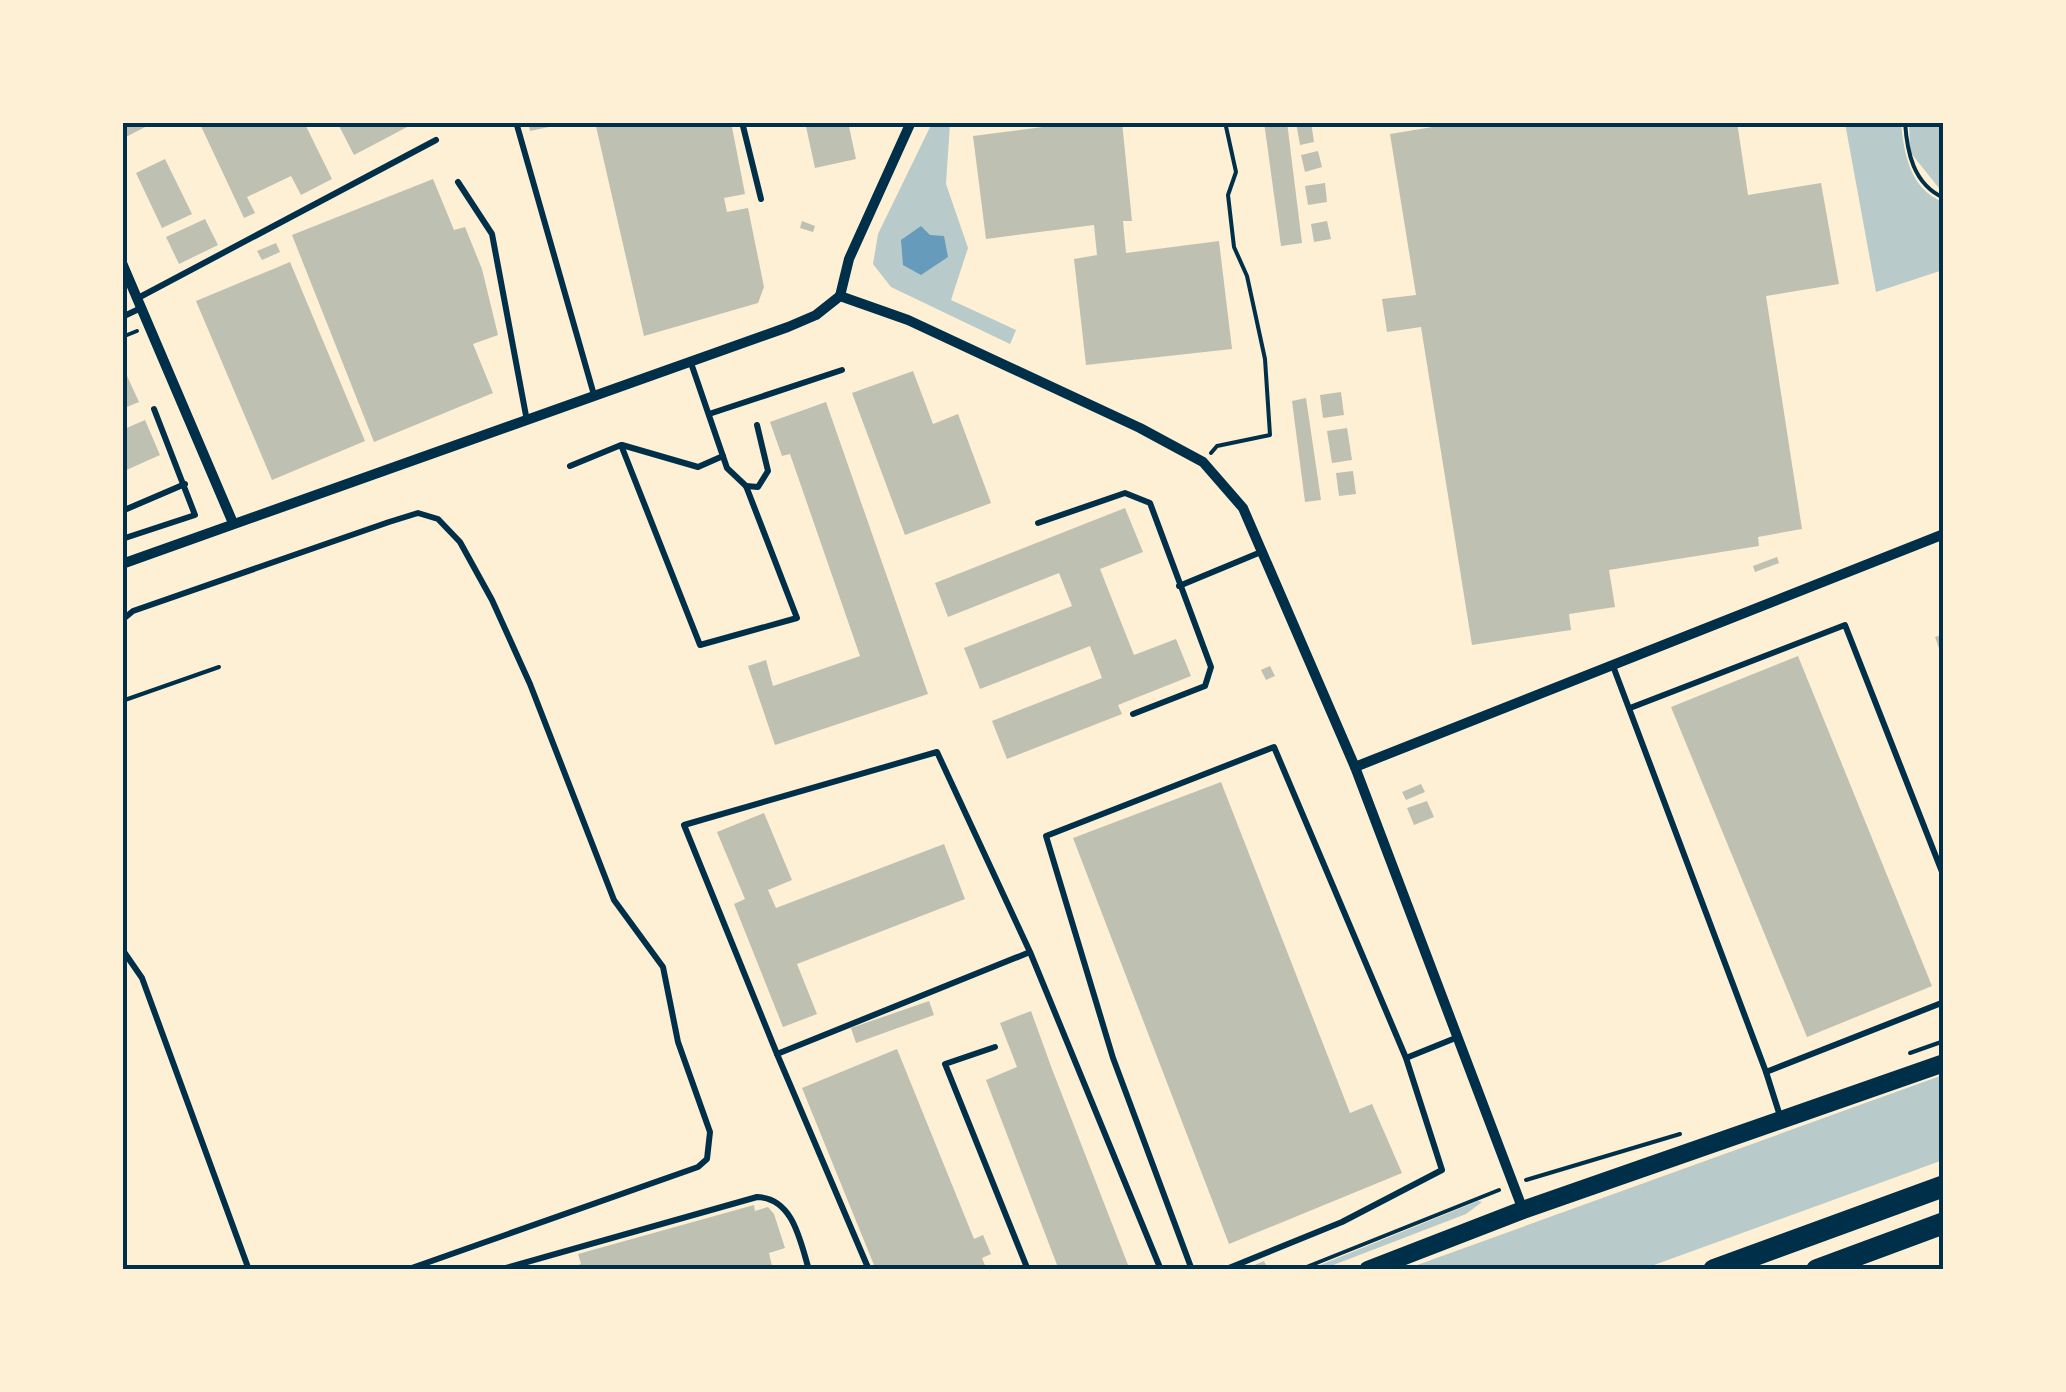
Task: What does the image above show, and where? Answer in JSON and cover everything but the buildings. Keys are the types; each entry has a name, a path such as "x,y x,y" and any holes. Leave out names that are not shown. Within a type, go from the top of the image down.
{"highway":[{"path":"1714,1270 1944,1186"},
{"path":"1817,1270 1944,1223"}],"main road":[{"path":"1368,1270 1523,1210 1944,1063"}],"street":[{"path":"122,564 788,327 840,296 849,259 911,122"},
{"path":"122,262 233,523"},
{"path":"840,296 908,320 1204,462 1243,508 1265,551 1355,767 1523,1210"},
{"path":"1355,767 1944,534"}],"lane":[{"path":"516,122 594,397"},
{"path":"742,122 760,199"},
{"path":"122,316 139,303 436,140"},
{"path":"458,182 492,234 527,421"},
{"path":"621,445 700,645 797,618 746,486 727,468 692,362"},
{"path":"709,414 842,370"},
{"path":"122,540 197,519 154,409"},
{"path":"746,486 758,487 768,471 757,425"},
{"path":"570,466 621,445 698,467 723,456"},
{"path":"122,512 184,484"},
{"path":"1038,523 1125,493 1150,503 1211,667 1205,686 1132,714"},
{"path":"122,620 133,611 389,522 418,513 438,519 460,542 492,600 530,684 614,900 663,967 678,1042 710,1132 706,1160 406,1270"},
{"path":"1179,586 1265,551"},
{"path":"1630,708 1845,626 1944,878"},
{"path":"1612,665 1782,1122"},
{"path":"1192,1270 1113,1058 1046,836 1274,747 1406,1058 1442,1170 1342,1222 1224,1270"},
{"path":"869,1270 684,825 937,752 1030,952 1161,1270"},
{"path":"122,949 142,978 250,1270"},
{"path":"777,1054 1030,952"},
{"path":"1766,1072 1944,1002"},
{"path":"1406,1058 1460,1037"},
{"path":"995,1046 945,1064 1028,1270"},
{"path":"499,1270 757,1196 771,1197 784,1206 810,1270"}],"path":[{"path":"1204,462 1217,446 1270,436 1265,359 1247,276 1234,247 1228,195 1236,172 1226,122"},
{"path":"1905,122 1907,156 1920,179 1944,198"},
{"path":"122,337 137,331"},
{"path":"122,701 218,667"},
{"path":"1900,1057 1944,1041"},
{"path":"1299,1270 1514,1184 1694,1130"}],"shaded area":[{"path":"932,123 950,123 946,184 968,248 951,300 1016,330 1010,344 891,287 873,264 878,234"},
{"path":"1845,123 1901,123 1904,147 1916,179 1923,189 1943,202 1943,270 1876,292"},
{"path":"1909,123 1943,123 1943,193 1910,152"},
{"path":"1943,1075 1943,1160 1643,1269 1406,1269"},
{"path":"1482,1202 1466,1214 1323,1269 1308,1270"}],"water":[{"path":"921,226 930,235 944,236 948,257 921,275 903,265 901,240"}]}
